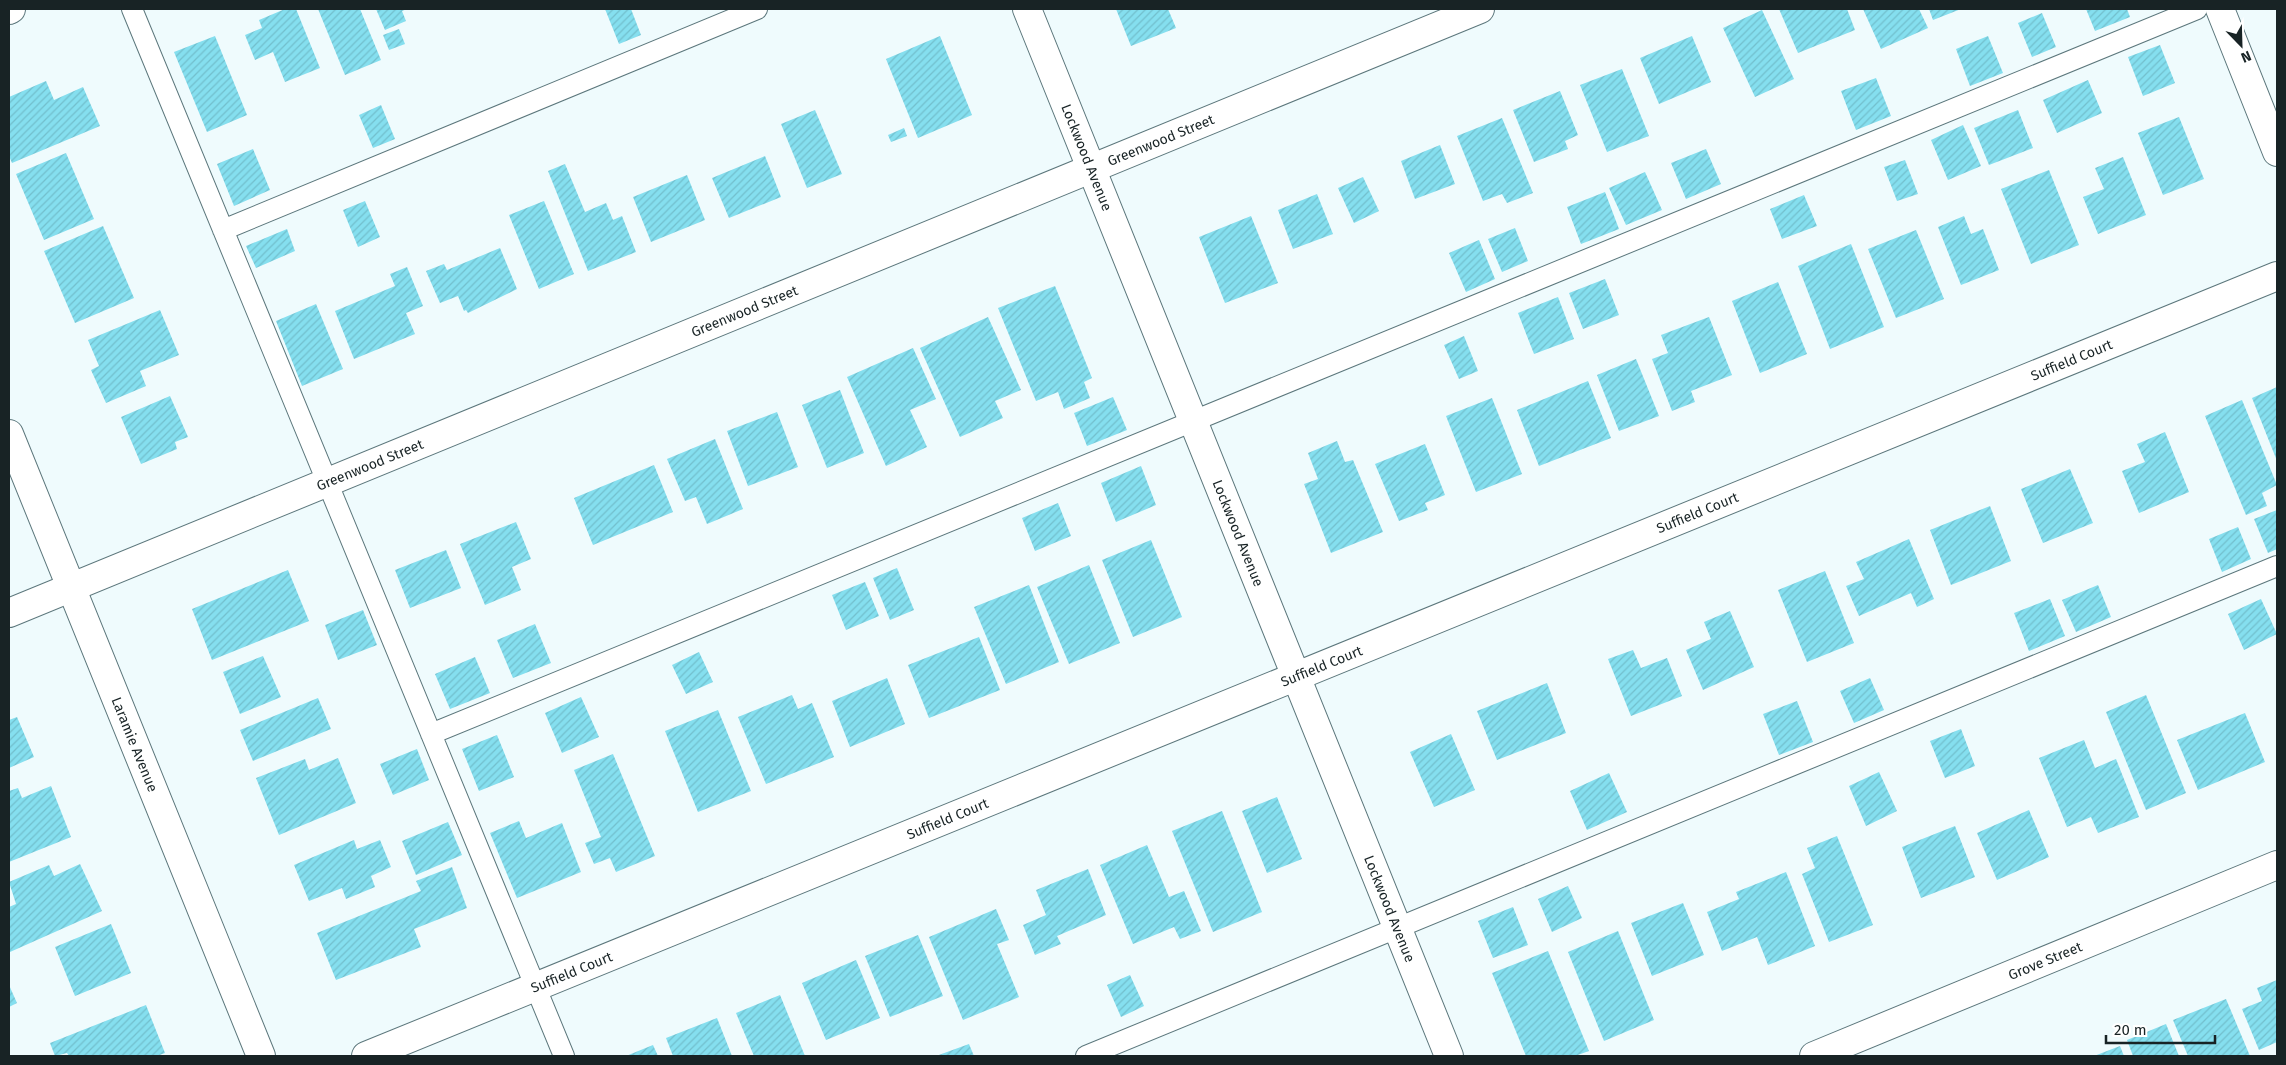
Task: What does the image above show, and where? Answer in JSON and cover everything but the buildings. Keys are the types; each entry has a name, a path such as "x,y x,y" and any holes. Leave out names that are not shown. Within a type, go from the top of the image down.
{"street":[{"name":"Lockwood Avenue","path":"1027,9 1449,1056"},
{"name":"Greenwood Street","path":"9,614 326,482 1480,9"},
{"path":"2220,9 2277,152"},
{"name":"Suffield Court","path":"366,1056 2277,276"},
{"name":"Laramie Avenue","path":"9,434 261,1056"},
{"name":"Grove Street","path":"1814,1056 2277,865"}],"lane":[{"path":"132,9 564,1056"},
{"path":"223,230 757,9"},
{"path":"431,734 2196,9"},
{"path":"1086,1056 2277,566"}]}
